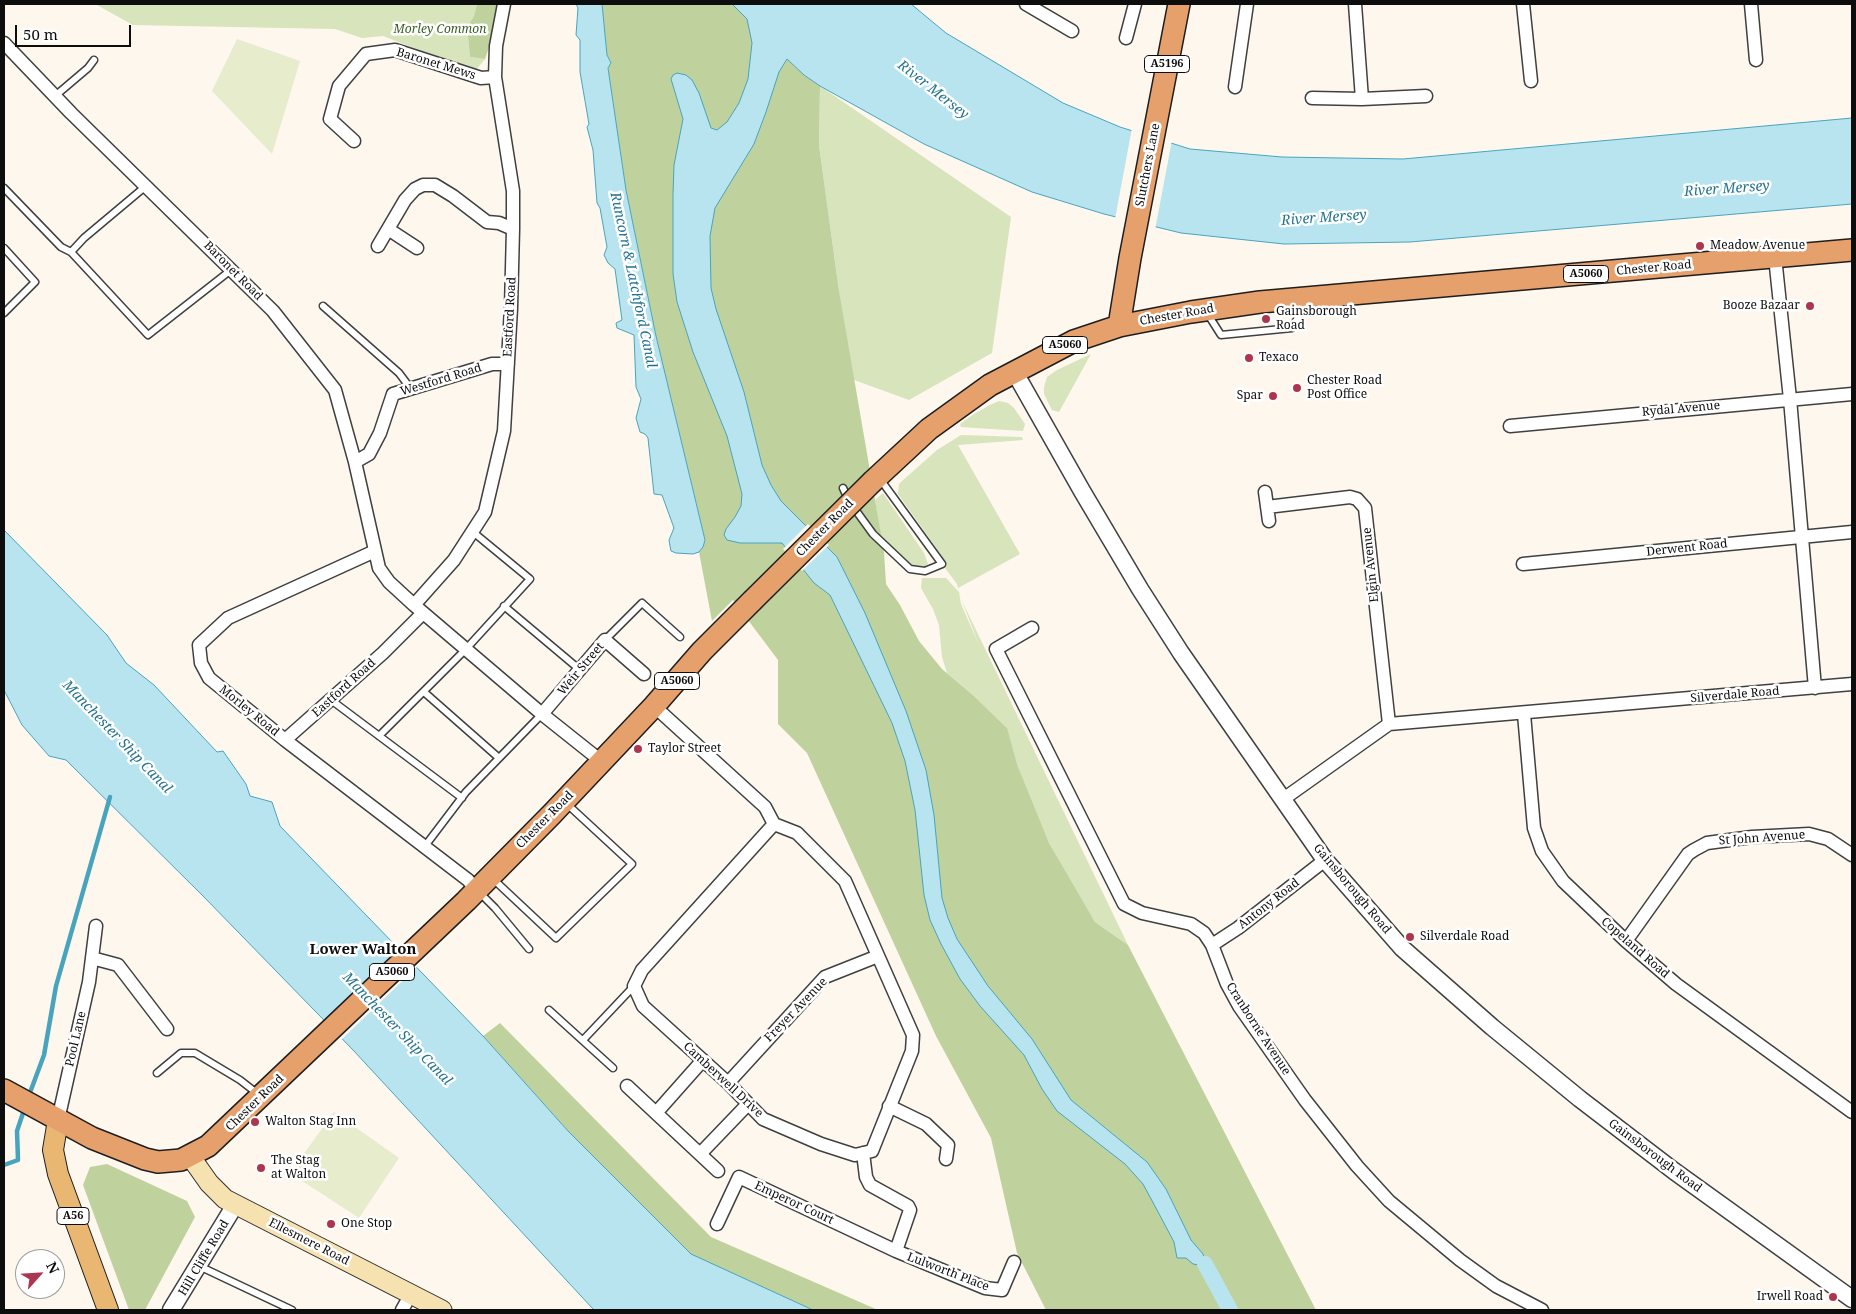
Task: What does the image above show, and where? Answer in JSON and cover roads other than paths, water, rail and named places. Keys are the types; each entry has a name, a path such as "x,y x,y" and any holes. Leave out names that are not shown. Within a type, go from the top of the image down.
{"highway":[{"name":"Slutchers Lane","path":"1119,326 1134,235 1179,4"},
{"name":"Chester Road","path":"5,1091 109,1146 145,1159 164,1162 181,1160 208,1146 459,907 565,802 702,652 916,439 978,392 1014,371 1078,339 1119,326 1205,309 1260,302 1852,250"}],"main road":[{"name":"A56","path":"52,1116 53,1150 58,1174 108,1310"},
{"name":"Ellesmere Road","path":"190,1156 216,1191 235,1205 407,1302 442,1310"}],"street":[{"name":"Eastford Road","path":"285,740 384,653 454,560 485,512 504,431 508,364 513,229 512,191 495,77 496,46 504,4"},
{"path":"1026,4 1072,31"},
{"path":"1126,38 1135,4"},
{"path":"1235,87 1247,4"},
{"path":"1355,4 1362,99"},
{"path":"1523,4 1531,81"},
{"path":"1751,4 1756,60"},
{"name":"Baronet Road","path":"4,43 55,96 273,311 335,390 355,462 375,551"},
{"name":"Baronet Mews","path":"354,141 330,119 339,86 366,54 395,50 481,78 495,77"},
{"path":"1312,98 1362,99 1426,96"},
{"path":"378,246 405,200 415,189 429,184 442,189 487,222 499,223 513,229"},
{"path":"388,229 417,248"},
{"path":"1775,257 1790,400 1815,688"},
{"name":"Westford Road","path":"355,462 368,454 380,433 394,394 492,364 508,364"},
{"name":"Gainsborough Road","path":"1014,371 1082,491 1181,653 1324,860 1402,948 1492,1027 1580,1100 1674,1171 1850,1293"},
{"name":"Rydal Avenue","path":"1510,426 1852,394"},
{"path":"1265,492 1269,521"},
{"name":"Elgin Avenue","path":"1267,507 1350,497 1357,499 1365,508 1389,724"},
{"name":"Derwent Road","path":"1523,564 1852,532"},
{"path":"375,551 379,568 389,582 418,609 542,714 602,761"},
{"name":"Morley Road","path":"375,551 228,618 199,645 201,663 208,678 285,740 468,880 483,883"},
{"name":"Cranborne Avenue","path":"1032,628 996,649 1119,898 1124,904 1136,911 1191,924 1204,933 1212,945 1227,984 1239,1006 1305,1100 1357,1166 1389,1201 1460,1260 1496,1286 1542,1310"},
{"name":"Weir Street","path":"542,714 606,640 644,674"},
{"name":"Silverdale Road","path":"1389,724 1524,714 1852,684"},
{"path":"654,706 764,806 774,824 797,833 845,881 913,1035 912,1051 872,1151 864,1153 866,1178 870,1185 908,1206 910,1210 896,1251"},
{"name":"Copeland Road","path":"1524,714 1534,828 1542,851 1563,881 1626,941 1676,984 1852,1112"},
{"path":"1282,800 1389,724"},
{"path":"634,986 642,970 774,824"},
{"name":"St John Avenue","path":"1626,941 1688,854 1707,843 1752,837 1809,834 1828,839 1852,854"},
{"name":"Antony Road","path":"1212,945 1238,928 1324,860"},
{"name":"Pool Lane","path":"52,1116 89,982 96,926"},
{"name":"Freyer Avenue","path":"728,1083 825,977 878,956"},
{"path":"92,958 118,965 167,1029"},
{"name":"Camberwell Drive","path":"634,986 643,1006 728,1083 763,1119 821,1144 855,1155 864,1153"},
{"path":"656,1113 703,1060"},
{"path":"627,1086 718,1172"},
{"path":"700,1154 748,1104"},
{"path":"889,1106 926,1124 948,1145 946,1159"},
{"name":"Emperor Court","path":"717,1224 739,1178 896,1251"},
{"name":"Hill Cliffe Road","path":"171,1310 235,1205"},
{"name":"Lulworth Place","path":"896,1251 985,1288 1002,1290 1014,1262"}],"lane":[{"path":"55,96 88,68 94,60"},
{"path":"71,252 84,238 146,186"},
{"path":"4,188 61,247 71,252 148,335 231,270"},
{"path":"4,248 35,282 4,313"},
{"path":"1205,309 1221,335 1292,328 1308,299"},
{"path":"323,306 399,373 411,388"},
{"path":"843,488 849,501 873,534 910,569 925,571 942,564 875,478"},
{"path":"379,736 466,650 530,579 473,532"},
{"path":"606,640 642,603 680,637"},
{"path":"504,606 579,669"},
{"path":"424,692 499,758"},
{"path":"331,700 462,798"},
{"path":"425,846 462,798 542,714"},
{"path":"483,883 556,938 632,864 565,802"},
{"path":"483,883 495,908 529,950"},
{"path":"583,1040 634,986"},
{"path":"549,1010 613,1068"},
{"path":"157,1073 181,1053 196,1053 240,1080 261,1096"},
{"path":"199,1266 292,1310"}],"water":[{"name":"Runcorn & Latchford Canal","path":"576,4 602,4 607,55 611,63 608,68 626,190 656,336 705,540 699,552 693,554 671,551 669,540 674,528 662,495 654,494 648,438 640,432 636,418 641,399 636,387 634,335 617,328 616,323 622,320 615,269 608,263 604,255 607,247 600,208 597,203 593,150 587,127 589,124 580,72 580,40 576,35 578,8"},
{"name":"River Mersey","path":"732,4 911,4 946,33 1063,103 1120,127 1190,149 1282,157 1403,159 1852,118 1852,204 1410,242 1284,244 1181,233 1104,214 1032,192 924,144 820,86 804,75 787,59 779,72 754,144 715,208 710,236 711,288 716,309 744,392 762,465 781,501 837,557 865,613 906,711 926,770 934,815 942,898 957,939 988,986 1032,1039 1071,1100 1147,1162 1166,1189 1191,1240 1203,1254 1205,1262 1199,1265 1193,1264 1186,1258 1177,1258 1174,1242 1143,1184 1125,1164 1057,1111 1042,1089 1024,1055 980,1006 960,979 930,920 924,895 915,810 905,761 892,723 830,595 814,583 782,543 740,543 727,540 724,535 741,506 742,494 727,436 693,352 677,302 673,274 673,195 674,165 683,119 671,79 677,73 686,75 692,80 699,93 711,128 717,130 727,122 739,103 748,79 752,43 747,19"},
{"name":"Manchester Ship Canal","path":"4,530 107,635 126,663 154,685 217,752 223,751 246,784 250,796 272,802 280,826 483,1036 568,1131 691,1254 813,1310 594,1310 353,1050 203,896 66,760 49,756 22,725 4,690"}],"waterway":[{"path":"28,1098 44,1055 56,986 110,797"},
{"path":"4,1165 18,1160 17,1131 25,1107"},
{"path":"1205,1264 1230,1310"}],"place":[{"name":"Meadow Avenue","path":"1700,246"},
{"name":"Booze Bazaar","path":"1810,306"},
{"name":"Gainsborough Road","path":"1266,319"},
{"name":"Texaco","path":"1249,358"},
{"name":"Chester Road Post Office","path":"1297,388"},
{"name":"Spar","path":"1273,396"},
{"name":"Taylor Street","path":"638,749"},
{"name":"Silverdale Road","path":"1410,937"},
{"name":"Walton Stag Inn","path":"255,1122"},
{"name":"The Stag at Walton","path":"261,1168"},
{"name":"One Stop","path":"331,1224"},
{"name":"Irwell Road","path":"1833,1297"}],"district":[{"name":"Lower Walton","path":"363,950"}],"park label":[{"name":"Morley Common","path":"440,30"}]}
